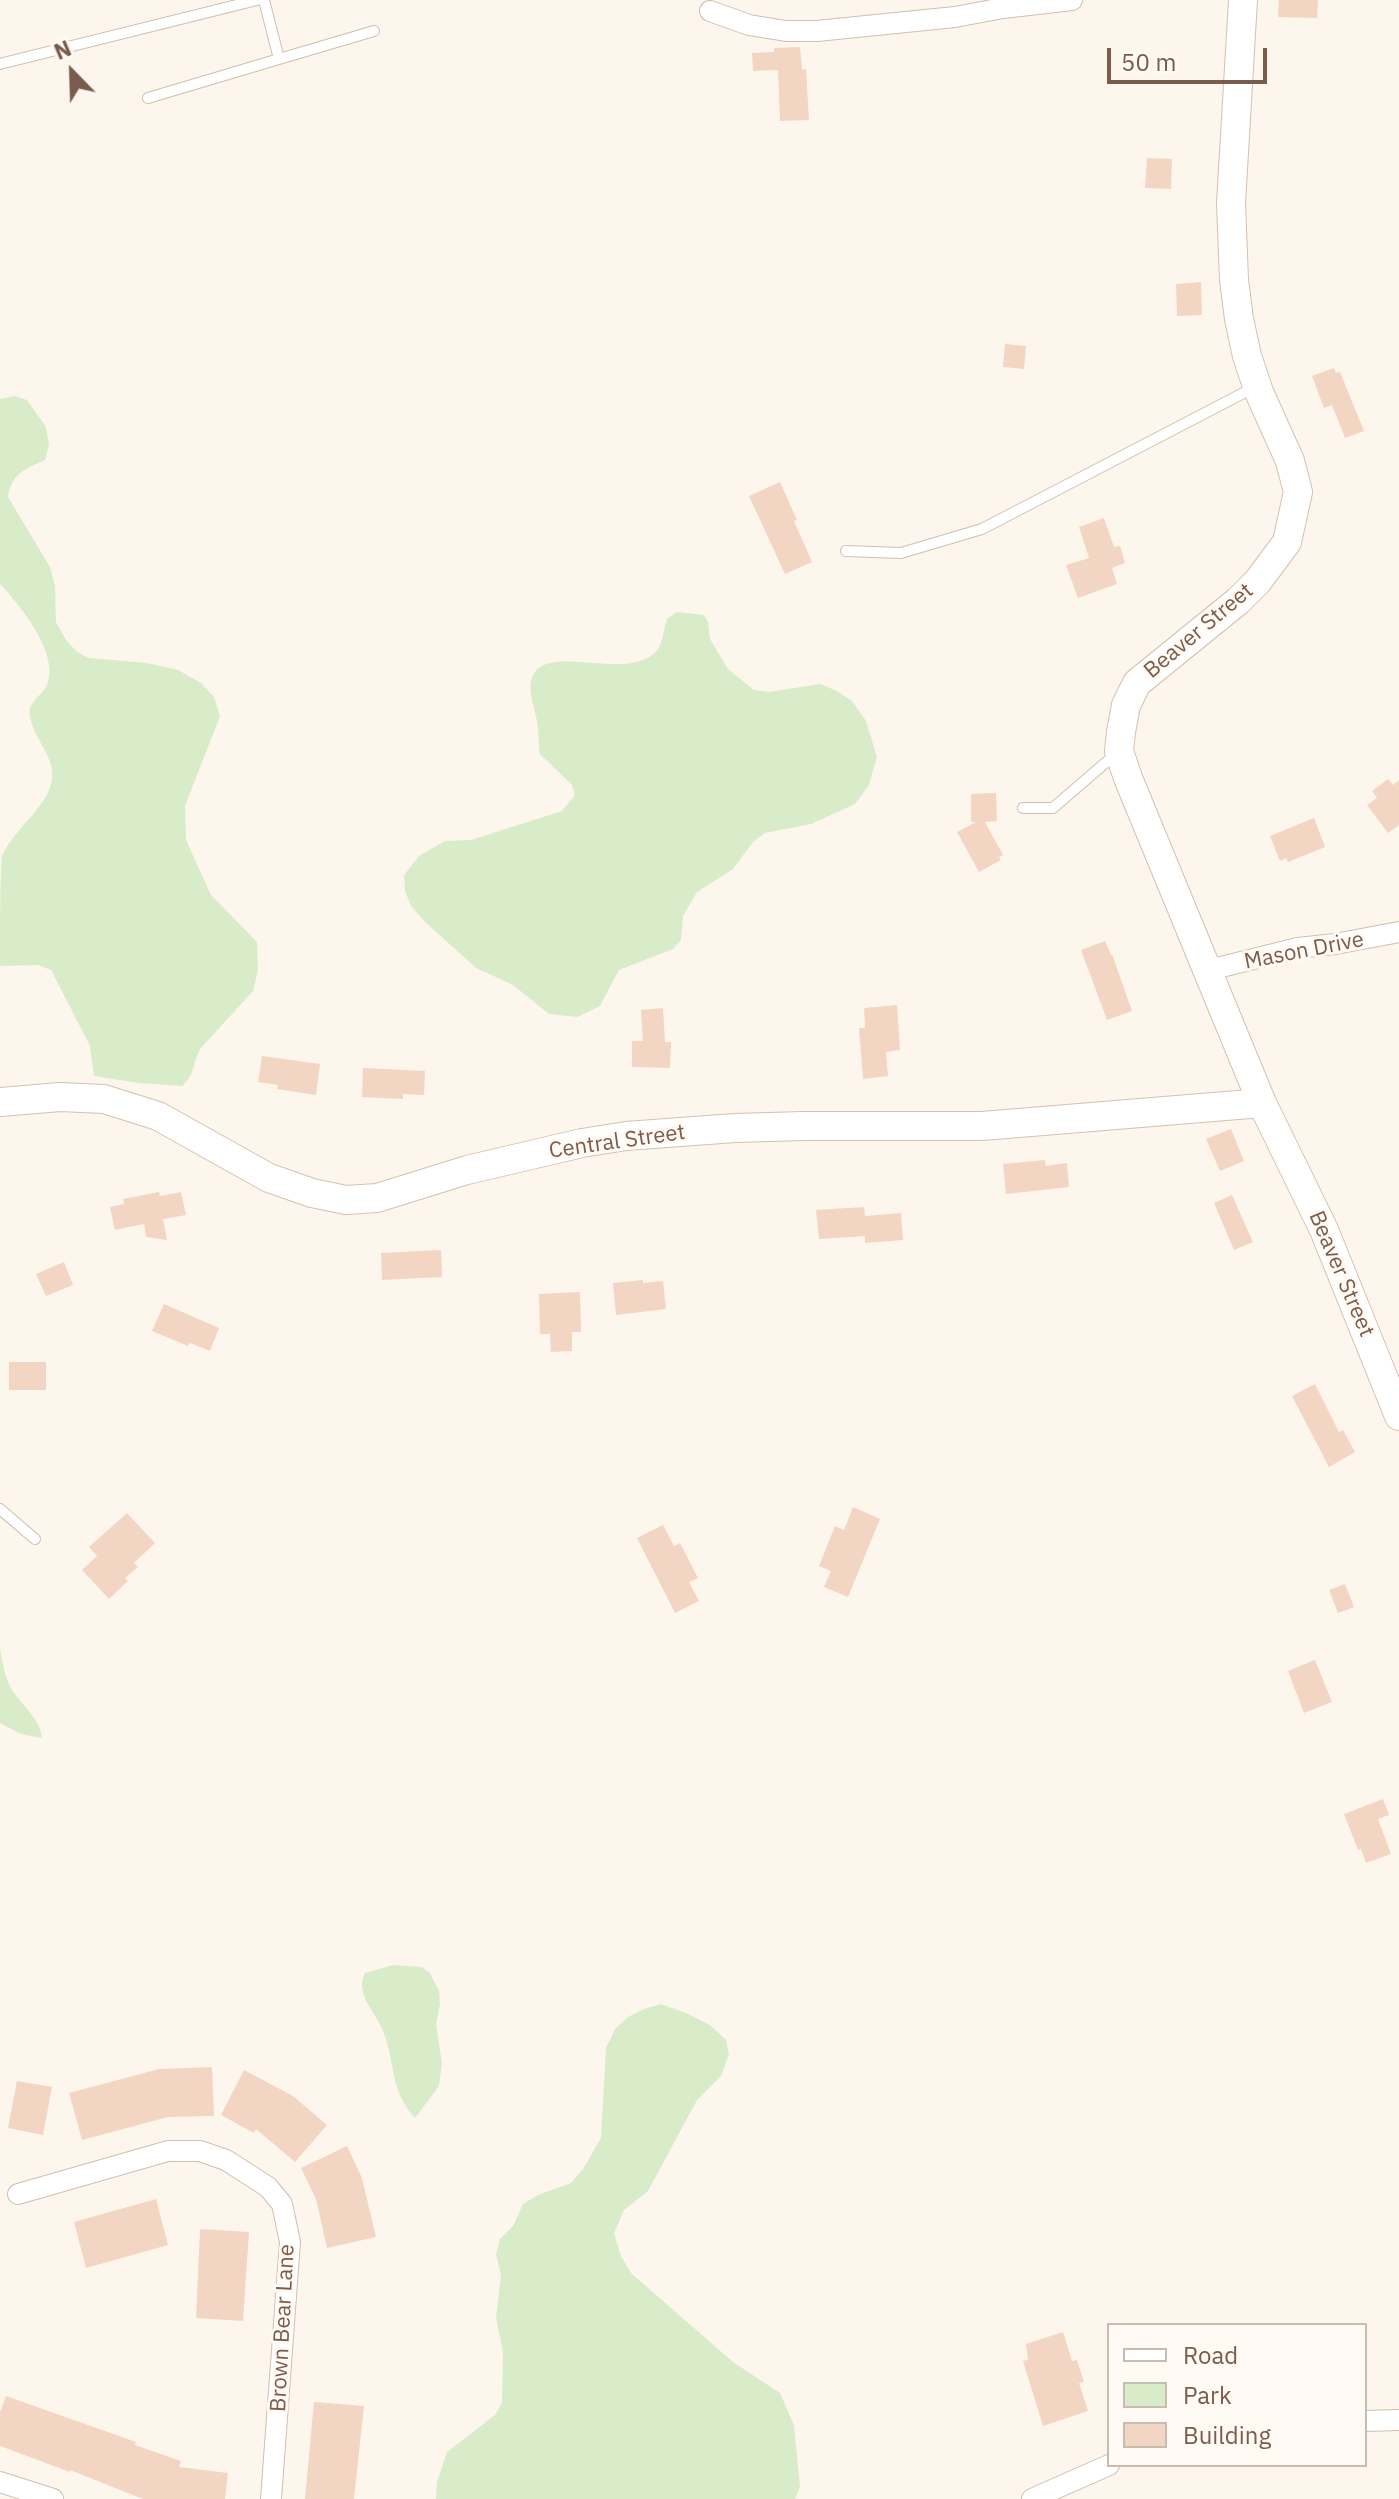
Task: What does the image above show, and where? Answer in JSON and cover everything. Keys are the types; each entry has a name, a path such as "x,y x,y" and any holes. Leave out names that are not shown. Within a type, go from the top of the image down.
{"street":[{"path":"710,11 749,25 786,31 817,31 955,17 1072,0"},
{"name":"Beaver Street","path":"1243,0 1231,203 1234,280 1239,319 1257,387 1290,461 1298,492 1287,542 1258,581 1238,601 1137,683 1126,705 1119,751 1262,1103 1324,1230 1399,1416"},
{"name":"Mason Drive","path":"1209,970 1298,948 1399,932"},
{"name":"Central Street","path":"0,1102 60,1097 104,1099 158,1116 269,1178 312,1193 346,1200 377,1198 467,1170 626,1136 803,1126 982,1126 1262,1103"},
{"name":"Brown Bear Lane","path":"18,2194 168,2151 200,2151 226,2160 268,2187 275,2195 282,2204 290,2242 271,2499"},
{"path":"1367,2421 1399,2420"},
{"path":"1032,2499 1107,2466"},
{"path":"0,2482 53,2499"}],"lane":[{"path":"0,64 257,0"},
{"path":"264,0 279,59"},
{"path":"148,98 374,31"},
{"path":"846,551 901,553 982,529 1257,387"},
{"path":"1023,808 1053,808 1119,751"},
{"path":"0,1509 35,1539"}],"green space":[{"path":"15,396 27,400 46,427 49,445 45,460 16,478 8,497 50,567 55,586 56,622 66,640 77,652 89,658 147,663 178,670 201,683 214,697 220,716 185,806 186,840 211,895 257,942 258,970 253,991 201,1048 190,1076 182,1086 94,1076 90,1046 51,970 38,965 0,966 2,856 44,799 52,779 50,763 32,724 30,711 47,685 50,673 48,659 36,631 0,584 0,399"},
{"path":"677,612 704,615 710,639 728,669 754,690 769,692 820,684 852,701 866,721 877,757 869,785 855,804 811,824 765,833 753,842 733,869 697,892 683,916 681,940 673,949 619,970 600,1006 577,1017 549,1014 513,985 476,968 424,921 411,906 405,891 404,875 419,856 445,841 471,840 562,811 575,795 572,785 539,753 532,678 540,667 553,662 609,664 645,659 658,649 667,619"},
{"path":"0,1649 8,1682 33,1716 42,1738 21,1734 0,1723"},
{"path":"393,1965 422,1967 430,1973 439,1991 436,2024 442,2063 439,2086 415,2118 401,2097 383,2031 362,1988 365,1973"},
{"path":"661,2004 710,2025 726,2040 729,2054 721,2076 697,2100 648,2191 624,2210 614,2233 621,2256 631,2273 733,2362 780,2393 794,2425 800,2487 795,2499 436,2499 437,2482 447,2452 495,2415 502,2402 503,2352 496,2318 501,2274 496,2255 500,2239 513,2226 523,2204 571,2183 583,2169 601,2138 606,2048 615,2029 628,2017"}],"building":[{"path":"1279,0 1318,0 1317,18 1278,17"},
{"path":"800,47 802,70 806,69 809,120 780,121 778,70 753,71 752,53"},
{"path":"1147,158 1172,159 1171,189 1145,188"},
{"path":"1201,282 1202,315 1177,316 1176,284"},
{"path":"1005,344 1026,346 1024,369 1003,367"},
{"path":"1334,368 1336,373 1340,372 1364,431 1345,438 1332,405 1324,408 1312,376"},
{"path":"780,482 812,562 785,574 749,496"},
{"path":"1104,518 1114,547 1120,546 1125,563 1112,568 1117,584 1078,598 1066,565 1089,558 1079,527"},
{"path":"1388,779 1393,785 1399,780 1399,825 1388,833 1367,805 1377,798 1372,791"},
{"path":"996,793 997,821 985,822 1003,855 999,857 1001,860 979,872 957,832 976,822 971,822 971,794"},
{"path":"1314,818 1325,847 1288,862 1286,858 1280,861 1270,836"},
{"path":"1105,941 1132,1011 1107,1020 1081,950"},
{"path":"897,1005 900,1050 886,1052 888,1076 863,1079 859,1028 865,1028 864,1008"},
{"path":"663,1008 665,1042 671,1042 670,1068 632,1067 632,1041 643,1041 641,1010"},
{"path":"262,1056 320,1064 316,1095 277,1089 278,1085 258,1082"},
{"path":"363,1068 425,1071 424,1095 403,1094 403,1099 362,1097"},
{"path":"1231,1129 1244,1161 1220,1171 1206,1139"},
{"path":"1045,1160 1046,1166 1067,1163 1069,1187 1006,1194 1003,1164"},
{"path":"159,1192 160,1196 181,1192 186,1215 163,1219 167,1240 146,1237 144,1224 115,1230 110,1207 124,1204 123,1199"},
{"path":"1232,1195 1253,1242 1234,1250 1214,1203"},
{"path":"864,1207 865,1216 901,1213 903,1240 865,1243 865,1236 819,1239 816,1210"},
{"path":"441,1250 442,1277 382,1280 381,1253"},
{"path":"64,1262 73,1285 46,1296 36,1274"},
{"path":"643,1280 643,1283 663,1281 666,1309 616,1315 613,1283"},
{"path":"580,1292 581,1332 572,1332 572,1351 551,1352 550,1334 540,1334 539,1294"},
{"path":"164,1304 219,1328 210,1351 190,1343 188,1346 152,1331"},
{"path":"9,1362 46,1362 46,1390 9,1390"},
{"path":"1315,1384 1339,1432 1343,1430 1355,1452 1329,1467 1292,1396"},
{"path":"853,1507 880,1519 848,1597 824,1587 831,1571 819,1566 835,1526 844,1530"},
{"path":"127,1513 155,1543 134,1563 138,1567 109,1599 82,1570 97,1556 89,1547"},
{"path":"663,1525 674,1546 680,1543 698,1578 689,1582 699,1601 675,1613 637,1538"},
{"path":"1345,1584 1354,1607 1338,1613 1329,1590"},
{"path":"1315,1660 1332,1702 1304,1713 1288,1671"},
{"path":"1383,1799 1389,1815 1378,1819 1391,1854 1366,1863 1344,1814"},
{"path":"212,2067 214,2116 168,2117 82,2140 69,2093 159,2069"},
{"path":"244,2070 293,2096 327,2125 295,2162 256,2129 254,2133 221,2115"},
{"path":"17,2081 52,2087 43,2135 8,2128"},
{"path":"347,2146 362,2178 376,2237 327,2248 316,2199 301,2168"},
{"path":"156,2199 168,2245 86,2268 74,2222"},
{"path":"200,2229 249,2232 243,2321 196,2318"},
{"path":"1063,2332 1072,2361 1077,2360 1084,2382 1079,2383 1088,2411 1043,2426 1023,2361 1028,2360 1026,2344"},
{"path":"6,2396 136,2442 135,2445 181,2461 179,2467 228,2473 225,2499 143,2499 0,2446 0,2412"},
{"path":"314,2402 364,2406 354,2499 305,2499"}]}
